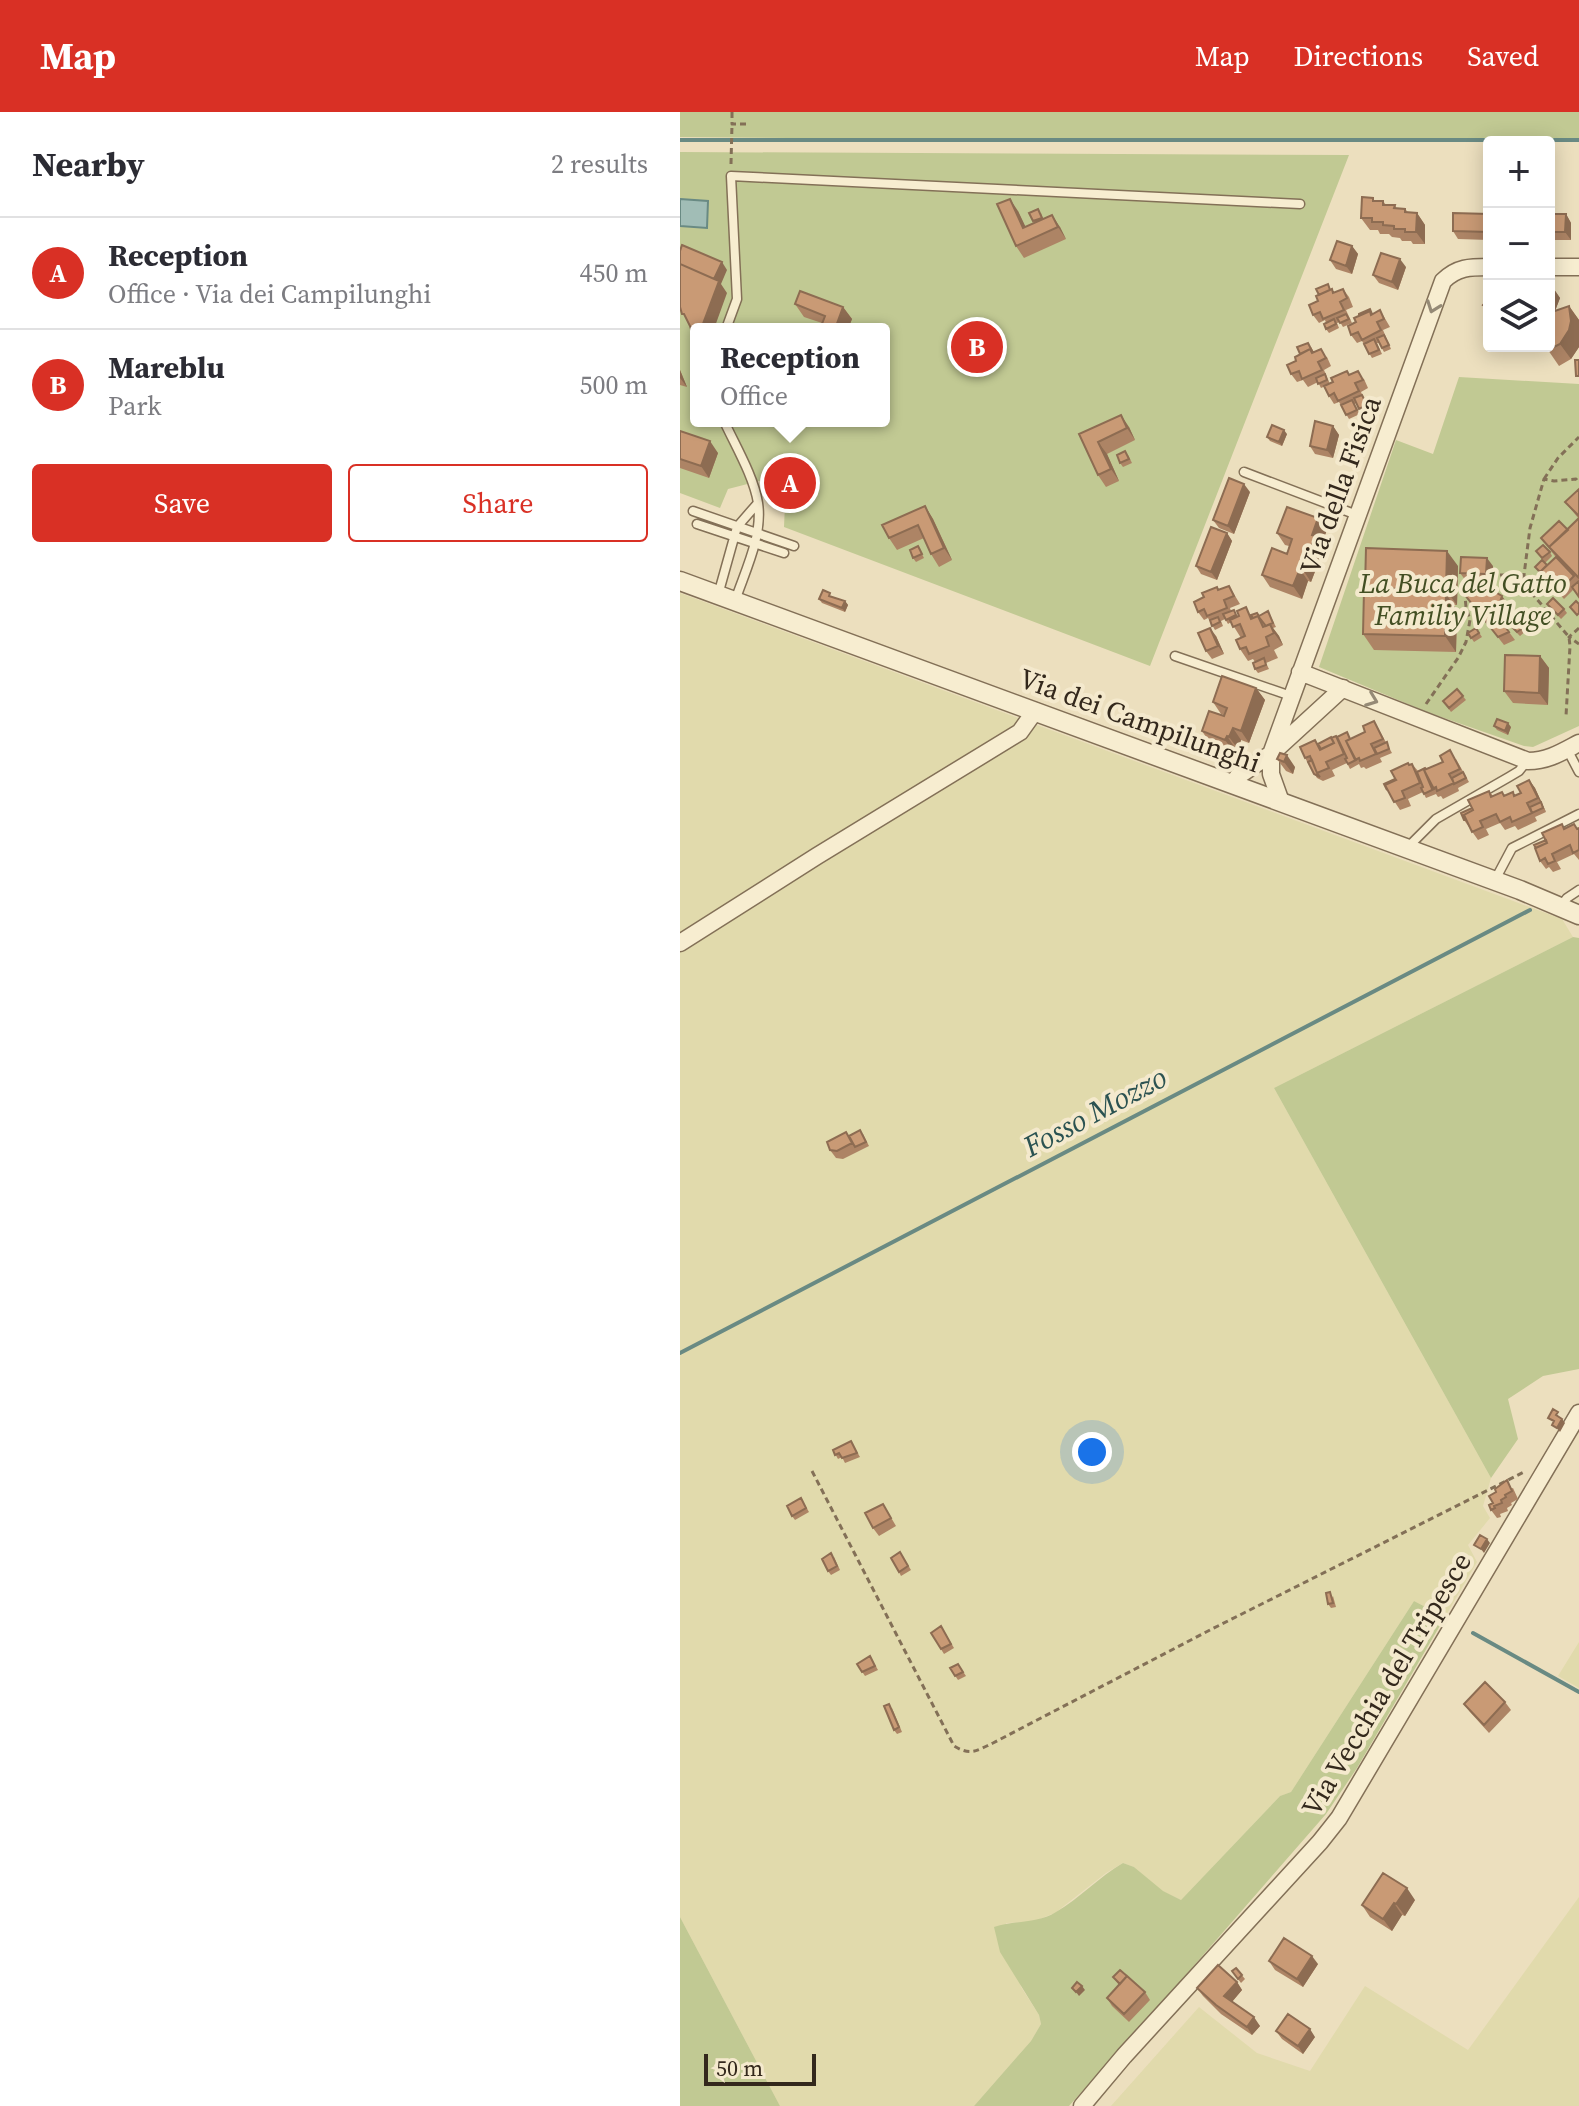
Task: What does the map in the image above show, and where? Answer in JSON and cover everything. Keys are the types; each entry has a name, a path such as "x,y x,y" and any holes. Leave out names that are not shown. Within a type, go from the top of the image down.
{"street":[{"name":"Via della Fisica","path":"1281,802 1271,774 1271,754 1443,281 1468,267 1483,267"},
{"path":"1555,267 1579,267"},
{"name":"Via dei Campilunghi","path":"680,581 1407,848 1579,915"},
{"path":"1300,672 1528,761 1553,757 1573,746"},
{"path":"1233,784 1238,776 1271,754 1343,688"},
{"path":"680,943 1020,732 1035,711"},
{"name":"Via Vecchia del Tripesce","path":"1082,2106 1339,1818 1579,1413"}],"lane":[{"path":"728,323 737,299 731,176 1300,204"},
{"path":"726,598 755,539 758,504 727,427"},
{"path":"1244,472 1357,515"},
{"path":"726,598 737,527 758,504"},
{"path":"693,511 737,527 784,553"},
{"path":"697,524 734,537 794,546"},
{"path":"1175,656 1291,696"},
{"path":"1573,746 1579,772"},
{"path":"1407,848 1436,819 1519,771 1528,761"},
{"path":"1494,881 1512,848 1579,814"},
{"path":"1561,906 1579,890"}],"path":[{"path":"731,151 732,112"},
{"path":"732,124 749,124"},
{"path":"1579,437 1558,458 1544,479 1530,528 1524,575 1524,584 1569,637 1579,644"},
{"path":"1544,479 1576,479 1579,483"},
{"path":"1417,717 1466,642 1470,620 1464,586 1494,585 1495,575 1524,575"},
{"path":"1569,637 1579,628"},
{"path":"1566,716 1569,637"},
{"path":"812,1471 954,1746 965,1752 993,1743 1238,1615 1551,1458"}],"shaded area":[{"path":"680,593 1562,919 1573,937 1274,1088 1491,1478 1483,1506 1490,1518 1468,1545 1477,1562 1445,1617 1414,1601 1291,1792 1280,1796 1181,1900 1162,1891 1134,1867 1123,1863 1055,1913 1032,1922 1006,1923 1021,1987 1039,2015 1041,2024 1031,2041 974,2106 780,2106 680,1917"},
{"path":"1579,1642 1579,1688 1558,1676"},
{"path":"1579,1897 1579,2106 1111,2106 1199,2007 1257,2053 1310,2071 1365,1986 1468,2050"}],"green space":[{"path":"680,112 1579,112 1579,138 1483,136 1483,140 1457,141 680,137"},
{"path":"680,152 1349,155 1150,666 784,527 785,504 771,478 728,489 720,508 680,493"},
{"name":"La Buca del Gatto Familiy Village","path":"1459,377 1579,384 1579,726 1533,747 1427,712 1319,667 1396,440 1433,454"},
{"path":"1573,937 1579,938 1579,1369 1543,1376 1508,1399 1518,1439 1491,1478 1274,1088"},
{"path":"1414,1601 1445,1617 1357,1768 1326,1814 1130,2039 1069,2106 974,2106 1031,2041 1041,2024 1039,2015 1000,1952 994,1927 1049,1916 1123,1863 1134,1867 1163,1891 1181,1900 1280,1796 1291,1792"},
{"path":"680,1917 780,2106 680,2106"}],"water":[{"path":"680,199 708,201 707,228 680,226"}],"building":[{"path":"1362,197 1417,213 1416,232 1394,229 1394,226 1383,225 1383,222 1372,222 1372,218 1361,218"},
{"path":"1010,199 1023,228 1052,215 1058,227 1016,246 997,204"},
{"path":"1038,209 1042,218 1033,221 1029,213"},
{"path":"1453,213 1483,214 1483,232 1453,231"},
{"path":"1555,214 1566,214 1565,232 1555,232"},
{"path":"1337,241 1352,246 1346,266 1330,260"},
{"path":"682,245 722,262 714,279 680,264"},
{"path":"1381,253 1400,259 1392,282 1373,275"},
{"path":"680,264 719,281 703,323 690,323 690,326 680,307"},
{"path":"1328,284 1330,290 1319,295 1316,289"},
{"path":"1332,289 1333,293 1343,289 1347,298 1340,302 1344,310 1323,319 1320,312 1313,315 1309,305 1318,301 1316,296"},
{"path":"800,291 843,307 837,323 822,323 825,316 795,304"},
{"path":"1569,306 1571,321 1569,330 1555,346 1555,311"},
{"path":"1380,310 1384,319 1377,322 1381,330 1362,340 1358,332 1351,335 1348,326 1356,322 1354,318"},
{"path":"1346,314 1349,319 1340,323 1337,318"},
{"path":"1334,319 1336,324 1326,329 1324,324"},
{"path":"1384,335 1389,345 1382,348 1377,338"},
{"path":"1374,339 1379,350 1369,354 1364,344"},
{"path":"1308,343 1313,353 1310,349 1300,354 1297,347"},
{"path":"1310,349 1312,353 1321,349 1326,358 1318,362 1322,370 1302,379 1299,371 1291,374 1287,365"},
{"path":"1575,360 1579,360 1579,376 1576,376"},
{"path":"1347,371 1349,375 1358,371 1363,380 1355,383 1359,391 1338,401 1334,393 1329,396 1324,386 1333,382 1331,378"},
{"path":"1325,374 1327,380 1318,384 1316,378"},
{"path":"1362,395 1367,405 1359,409 1354,398"},
{"path":"1352,400 1357,410 1346,415 1341,405"},
{"path":"1121,415 1127,428 1098,442 1111,469 1098,475 1079,434"},
{"path":"1315,421 1333,426 1327,450 1310,446"},
{"path":"1272,425 1284,430 1279,442 1267,437"},
{"path":"680,431 710,441 701,466 680,459"},
{"path":"1125,451 1129,459 1120,463 1117,455"},
{"path":"795,458 806,485 780,496 765,470"},
{"path":"1229,478 1244,484 1228,526 1213,520"},
{"path":"1579,489 1579,516 1565,502"},
{"path":"925,506 944,548 931,554 918,525 889,538 882,525"},
{"path":"1287,507 1318,518 1303,570 1300,569 1293,586 1262,575 1272,548 1287,554 1292,539 1277,533"},
{"path":"1579,518 1579,578 1549,547"},
{"path":"1559,521 1568,530 1549,547 1541,538"},
{"path":"1211,527 1227,533 1211,572 1196,566"},
{"path":"1543,545 1550,552 1542,558 1536,551"},
{"path":"918,546 922,554 913,558 910,550"},
{"path":"1366,548 1447,551 1446,590 1365,588"},
{"path":"1461,557 1487,558 1486,574 1460,573"},
{"path":"1556,557 1574,576 1559,591 1540,572"},
{"path":"1542,560 1547,565 1540,572 1535,567"},
{"path":"1486,578 1502,596 1494,612 1509,632 1498,637 1465,595 1470,581"},
{"path":"1579,581 1579,597 1572,587"},
{"path":"1229,586 1234,596 1224,600 1227,608 1207,616 1204,609 1198,612 1194,602 1204,597 1202,593"},
{"path":"823,590 830,593 829,596 845,601 842,608 819,599"},
{"path":"1364,590 1446,594 1445,636 1363,634"},
{"path":"1553,598 1564,609 1558,615 1547,604"},
{"path":"1576,601 1579,604 1577,615 1570,607"},
{"path":"1246,607 1251,619 1258,616 1263,627 1270,624 1274,633 1266,637 1269,646 1249,654 1246,647 1240,649 1236,640 1245,636 1240,624 1233,627 1230,620 1239,616 1237,611"},
{"path":"1234,610 1236,615 1226,620 1223,614"},
{"path":"1268,611 1273,623 1266,626 1258,616 1253,618 1251,615 1257,613 1259,616"},
{"path":"1514,615 1524,627 1517,632 1506,621"},
{"path":"1218,617 1220,622 1212,626 1210,620"},
{"path":"1536,619 1540,623 1533,629 1529,625"},
{"path":"1210,628 1218,646 1206,651 1198,633"},
{"path":"1476,628 1479,633 1471,638 1468,633"},
{"path":"1505,655 1540,656 1539,693 1504,691"},
{"path":"1264,658 1266,665 1255,669 1253,663"},
{"path":"1222,676 1256,688 1241,731 1233,728 1225,740 1202,731 1209,711 1224,716 1227,708 1213,702"},
{"path":"1457,689 1463,696 1449,708 1443,701"},
{"path":"1497,719 1508,723 1505,731 1494,726"},
{"path":"1374,721 1383,739 1371,744 1376,754 1355,760 1346,741 1365,732 1363,726"},
{"path":"1347,732 1350,739 1346,741 1356,760 1348,764 1337,737"},
{"path":"1336,736 1344,754 1326,762 1329,768 1317,773 1310,756 1305,758 1300,747 1315,740 1320,750 1334,743 1331,738"},
{"path":"1331,737 1334,743 1321,749 1318,744"},
{"path":"1387,742 1389,749 1377,754 1374,748"},
{"path":"1450,750 1460,769 1449,774 1454,783 1437,791 1436,787 1432,789 1424,770 1443,762 1440,756"},
{"path":"1280,753 1287,755 1284,762 1277,759"},
{"path":"1312,760 1320,777 1314,774 1308,762"},
{"path":"1412,764 1420,783 1402,791 1405,798 1394,802 1385,785 1396,780 1391,771"},
{"path":"1425,768 1434,789 1424,794 1417,772"},
{"path":"1463,772 1466,778 1454,784 1452,778"},
{"path":"1529,780 1538,798 1527,803 1532,813 1512,822 1510,817 1500,822 1496,814 1480,821 1483,827 1472,832 1464,815 1473,810 1468,800 1489,791 1491,797 1502,792 1504,796 1513,792 1514,796 1521,793 1517,786"},
{"path":"1541,802 1543,808 1532,813 1530,807"},
{"path":"1472,808 1464,815 1464,820 1461,813"},
{"path":"1562,824 1564,829 1574,824 1579,828 1579,850 1573,853 1570,845 1552,854 1555,861 1548,864 1545,858 1540,861 1535,848 1547,843 1542,833"},
{"path":"1546,840 1547,843 1536,848 1534,845"},
{"path":"860,1130 866,1142 855,1147 849,1136"},
{"path":"846,1132 852,1143 837,1151 830,1150 827,1142"},
{"path":"1553,1409 1562,1419 1557,1428 1552,1425 1554,1421 1548,1418"},
{"path":"851,1441 857,1453 842,1458 839,1453 835,1455 833,1450"},
{"path":"1507,1480 1512,1491 1491,1510 1489,1505 1493,1503 1489,1496"},
{"path":"801,1498 806,1508 792,1516 787,1506"},
{"path":"883,1504 891,1518 873,1528 865,1513"},
{"path":"1480,1535 1487,1539 1481,1549 1474,1545"},
{"path":"900,1552 908,1566 899,1572 891,1558"},
{"path":"831,1553 837,1566 828,1571 822,1559"},
{"path":"1330,1592 1333,1603 1328,1604 1326,1593"},
{"path":"941,1626 951,1644 941,1649 931,1633"},
{"path":"870,1656 875,1666 862,1672 857,1664"},
{"path":"958,1664 963,1672 955,1676 950,1668"},
{"path":"1485,1682 1505,1702 1484,1725 1464,1704"},
{"path":"889,1704 899,1727 894,1730 884,1706"},
{"path":"1383,1873 1407,1888 1383,1919 1362,1905"},
{"path":"1284,1938 1312,1956 1297,1979 1269,1961"},
{"path":"1218,1965 1237,1982 1224,1996 1254,2017 1247,2027 1197,1988"},
{"path":"1236,1968 1242,1975 1238,1979 1232,1971"},
{"path":"1120,1970 1127,1976 1120,1984 1113,1977"},
{"path":"1127,1976 1145,1992 1124,2014 1107,1998"},
{"path":"1077,1982 1082,1986 1076,1992 1072,1988"},
{"path":"1288,2014 1310,2029 1298,2046 1276,2031"}],"waterway":[{"path":"680,140 1579,140"},
{"name":"Fosso Mozzo","path":"680,1353 1530,910"},
{"path":"1473,1633 1579,1692"}],"place":[{"name":"Mareblu","path":"977,347"},
{"name":"Reception","path":"790,483"}]}
